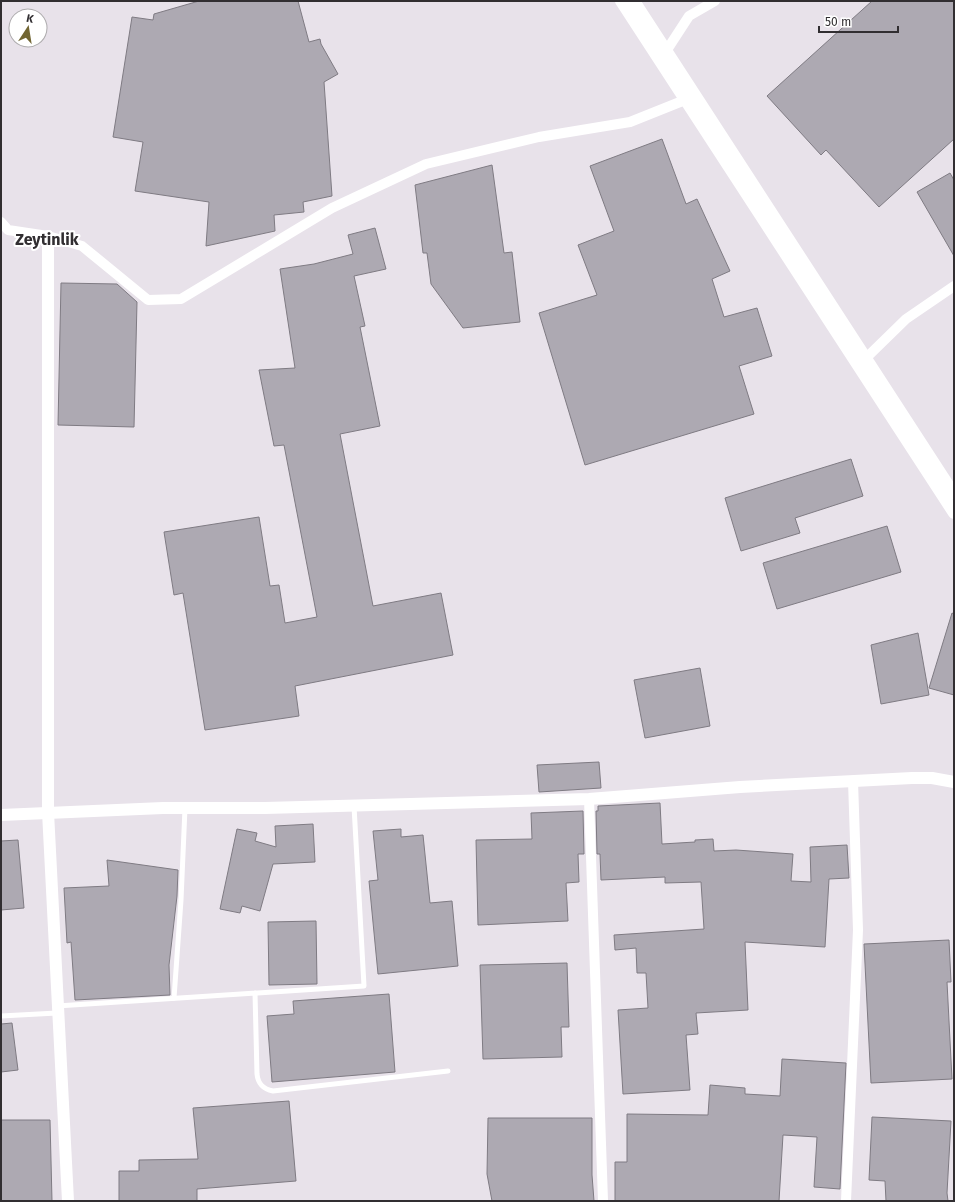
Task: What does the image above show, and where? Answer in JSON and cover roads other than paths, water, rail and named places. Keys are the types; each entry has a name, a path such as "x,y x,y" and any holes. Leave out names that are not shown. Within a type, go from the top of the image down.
{"street":[{"path":"621,1 664,56 954,494"},
{"path":"634,1 664,56 685,100 954,513"},
{"path":"664,56 689,16 715,1"},
{"path":"1,222 8,230 48,236 82,246 148,300 181,299 332,208 426,164 538,137 630,122 685,100"},
{"path":"48,236 48,812 68,1201"},
{"path":"866,359 906,319 954,286"},
{"path":"1,815 48,812 185,808 354,806 589,799 740,787 932,778 954,782"},
{"path":"846,1201 858,930 853,782"},
{"path":"589,799 603,1201"}],"lane":[{"path":"1,1016 174,998 364,986 354,806"},
{"path":"174,998 181,900 185,808"},
{"path":"255,993 257,1074 260,1084 266,1089 273,1090 448,1071"}],"district":[{"name":"Zeytinlik","path":"47,239"}]}
